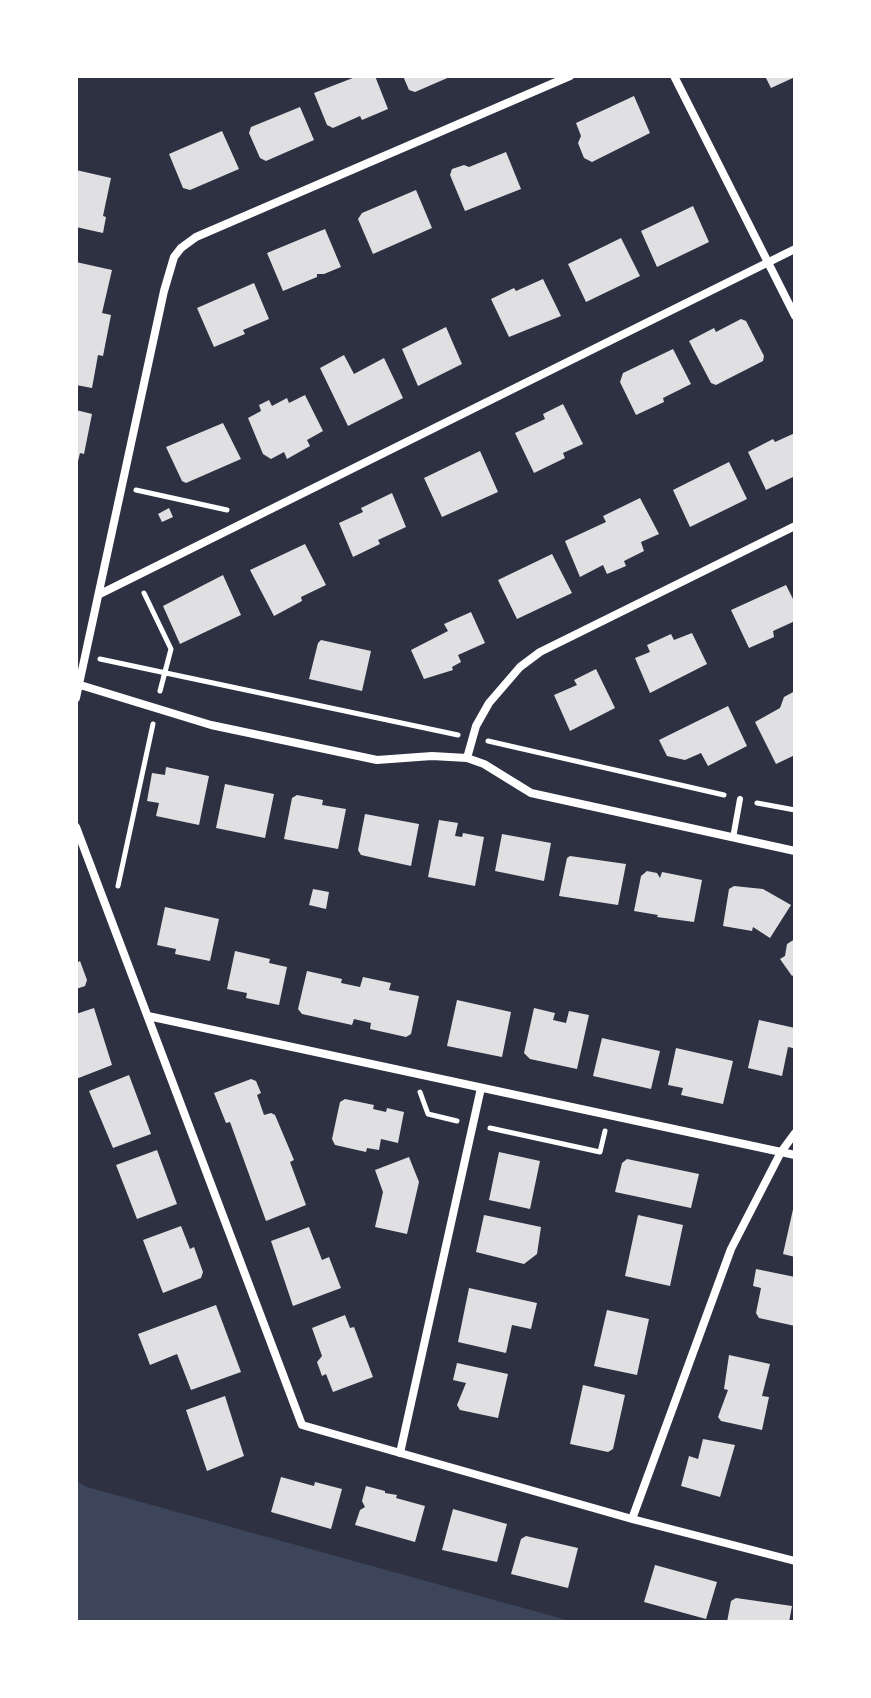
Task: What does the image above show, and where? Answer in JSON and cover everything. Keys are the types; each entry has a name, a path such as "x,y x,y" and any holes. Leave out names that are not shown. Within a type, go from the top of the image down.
{"street":[{"path":"76,698 164,291 174,257 181,248 196,237 570,76"},
{"path":"674,76 795,316"},
{"path":"100,594 795,249"},
{"path":"467,758 481,715 501,686 540,652 795,526"},
{"path":"78,684 211,725 377,760 432,756 467,758 484,764 531,793 795,850"},
{"path":"76,827 302,1425 632,1519 795,1561"},
{"path":"148,1016 795,1155"},
{"path":"400,1453 481,1088"},
{"path":"632,1519 731,1249 781,1152 795,1133"}],"lane":[{"path":"733,838 740,799"}],"path":[{"path":"123,487 232,511 241,525"},
{"path":"101,894 119,885 171,649 136,577"},
{"path":"87,656 795,810"},
{"path":"421,1075 419,1088 428,1114 600,1152 609,1115"}],"shaded area":[{"path":"76,1481 87,1487 574,1622 76,1622"}],"building":[{"path":"358,76 375,76 388,109 362,120 360,116 333,128 327,125 314,93"},
{"path":"403,76 452,76 415,92 409,90"},
{"path":"765,76 795,76 795,77 771,88"},
{"path":"634,96 650,133 592,162 584,158 578,143 581,136 576,123"},
{"path":"300,107 314,140 266,161 260,158 249,133 251,127"},
{"path":"222,131 239,169 190,190 183,188 169,154"},
{"path":"506,152 521,189 465,211 450,175 452,169 464,165 469,167"},
{"path":"76,170 111,178 103,216 106,217 103,233 76,227"},
{"path":"416,190 432,228 373,254 358,219 362,213"},
{"path":"693,206 709,242 657,267 641,231"},
{"path":"325,229 341,267 317,274 317,277 283,291 267,253"},
{"path":"621,238 640,276 586,302 568,264"},
{"path":"76,262 112,270 102,313 111,315 103,356 98,355 92,388 76,385"},
{"path":"543,279 561,316 509,337 491,299"},
{"path":"254,283 269,319 243,330 245,334 214,347 197,308"},
{"path":"741,319 746,321 764,356 763,361 716,385 711,383 689,341"},
{"path":"446,327 462,364 418,386 402,349"},
{"path":"673,349 691,384 663,398 664,402 636,415 620,382 623,373"},
{"path":"344,355 354,374 384,358 403,398 348,426 320,368"},
{"path":"305,395 323,431 307,440 310,446 287,459 284,452 271,459 263,454 248,418 261,411 259,405 269,400 272,406 287,398 289,403"},
{"path":"563,404 583,444 563,453 565,458 534,473 515,433 545,419 543,414"},
{"path":"76,410 92,414 84,454 80,453 77,465"},
{"path":"223,423 241,459 186,483 182,481 166,447"},
{"path":"795,433 795,476 766,490 748,452 773,439 775,442"},
{"path":"480,451 498,492 442,517 424,478"},
{"path":"729,462 747,499 690,527 673,490"},
{"path":"392,493 406,527 378,540 380,544 353,557 339,523"},
{"path":"640,498 659,534 641,542 644,551 624,561 626,566 607,574 603,565 580,577 565,541 606,522 603,516"},
{"path":"169,508 173,517 162,522 158,514"},
{"path":"305,544 326,585 301,597 302,601 274,616 250,570"},
{"path":"552,554 572,593 517,619 498,580"},
{"path":"223,575 241,615 180,644 163,606"},
{"path":"786,585 795,603 795,621 773,631 774,637 749,648 731,610"},
{"path":"471,612 485,643 458,655 461,662 452,667 453,670 424,679 411,650 448,631 444,624"},
{"path":"692,633 707,664 650,693 635,658 650,652 647,645 671,634 674,640"},
{"path":"321,640 371,651 362,691 309,679"},
{"path":"596,669 615,708 570,731 554,695 577,685 574,680"},
{"path":"795,691 795,755 776,764 755,722 780,708 784,697"},
{"path":"728,706 747,746 708,766 701,753 685,760 667,756 659,740"},
{"path":"166,767 209,776 199,825 156,816 159,803 147,801 152,773 165,775"},
{"path":"225,784 274,794 265,838 216,828"},
{"path":"297,795 323,800 322,805 346,809 338,849 284,839 292,798"},
{"path":"365,814 419,824 411,866 361,855 358,850"},
{"path":"439,820 458,823 455,836 462,837 463,833 484,837 475,886 428,877"},
{"path":"502,834 551,843 544,881 495,871"},
{"path":"570,856 626,864 618,905 559,896"},
{"path":"647,871 657,873 660,878 662,872 702,880 694,922 634,911 641,876"},
{"path":"734,886 763,889 791,905 770,938 753,927 752,931 723,926 729,889"},
{"path":"313,889 329,892 326,909 309,905"},
{"path":"165,907 219,919 210,961 175,954 176,949 157,945"},
{"path":"795,939 795,974 792,976 780,959 785,956 787,944"},
{"path":"235,951 270,959 269,963 287,967 279,1005 246,998 247,993 227,989"},
{"path":"80,961 87,980 85,986 76,989 76,963"},
{"path":"307,971 342,979 341,983 360,987 363,977 391,983 389,990 419,996 411,1034 406,1037 370,1029 371,1023 354,1019 352,1025 302,1014 298,1009"},
{"path":"457,1000 511,1012 502,1057 447,1046"},
{"path":"94,1008 112,1065 76,1079 76,1014"},
{"path":"534,1008 555,1013 553,1020 566,1023 569,1011 589,1015 577,1069 530,1059 524,1053"},
{"path":"759,1020 795,1028 793,1048 788,1047 782,1076 748,1068"},
{"path":"602,1038 660,1051 651,1089 593,1076"},
{"path":"676,1048 733,1061 723,1104 681,1095 683,1088 668,1085"},
{"path":"129,1075 151,1134 113,1148 89,1091"},
{"path":"251,1079 256,1081 261,1093 257,1095 264,1115 275,1115 294,1160 290,1162 306,1205 266,1221 230,1122 226,1123 214,1093"},
{"path":"345,1099 374,1105 373,1109 386,1112 387,1108 404,1112 398,1143 381,1139 379,1150 367,1148 366,1152 335,1145 332,1139 340,1102"},
{"path":"157,1150 177,1204 137,1219 116,1165"},
{"path":"499,1152 540,1161 530,1209 489,1200"},
{"path":"409,1157 419,1182 407,1234 375,1227 383,1192 375,1170"},
{"path":"627,1159 699,1174 691,1208 615,1192 622,1163"},
{"path":"795,1206 795,1257 783,1254"},
{"path":"484,1215 541,1227 537,1254 524,1264 476,1252"},
{"path":"638,1215 683,1225 670,1286 625,1276"},
{"path":"181,1226 190,1249 194,1247 203,1272 201,1278 163,1293 143,1240"},
{"path":"309,1227 322,1260 329,1257 341,1288 293,1306 271,1241"},
{"path":"756,1269 795,1277 795,1326 759,1318 756,1313 761,1288 753,1286"},
{"path":"469,1288 537,1303 531,1329 512,1325 506,1353 458,1342"},
{"path":"216,1305 241,1372 191,1390 177,1354 150,1365 138,1334"},
{"path":"607,1310 649,1319 637,1375 594,1366"},
{"path":"345,1315 350,1328 354,1327 373,1377 333,1392 317,1362 322,1356 312,1328"},
{"path":"729,1355 770,1364 762,1396 769,1397 762,1430 721,1421 718,1417 728,1390 724,1389"},
{"path":"457,1363 508,1374 498,1418 460,1410 457,1405 466,1383 453,1380"},
{"path":"583,1385 625,1395 613,1449 608,1452 570,1444"},
{"path":"225,1396 244,1456 207,1471 186,1410"},
{"path":"703,1439 735,1445 720,1497 681,1486 689,1456 698,1459"},
{"path":"281,1477 314,1486 315,1482 342,1489 331,1529 271,1512"},
{"path":"366,1486 425,1506 415,1542 355,1525 360,1510 365,1507 362,1501"},
{"path":"453,1509 507,1524 497,1562 442,1550"},
{"path":"526,1536 578,1548 568,1588 511,1574 521,1539"},
{"path":"655,1565 717,1582 706,1619 644,1602"},
{"path":"736,1598 792,1606 789,1622 727,1622 731,1601"}]}
